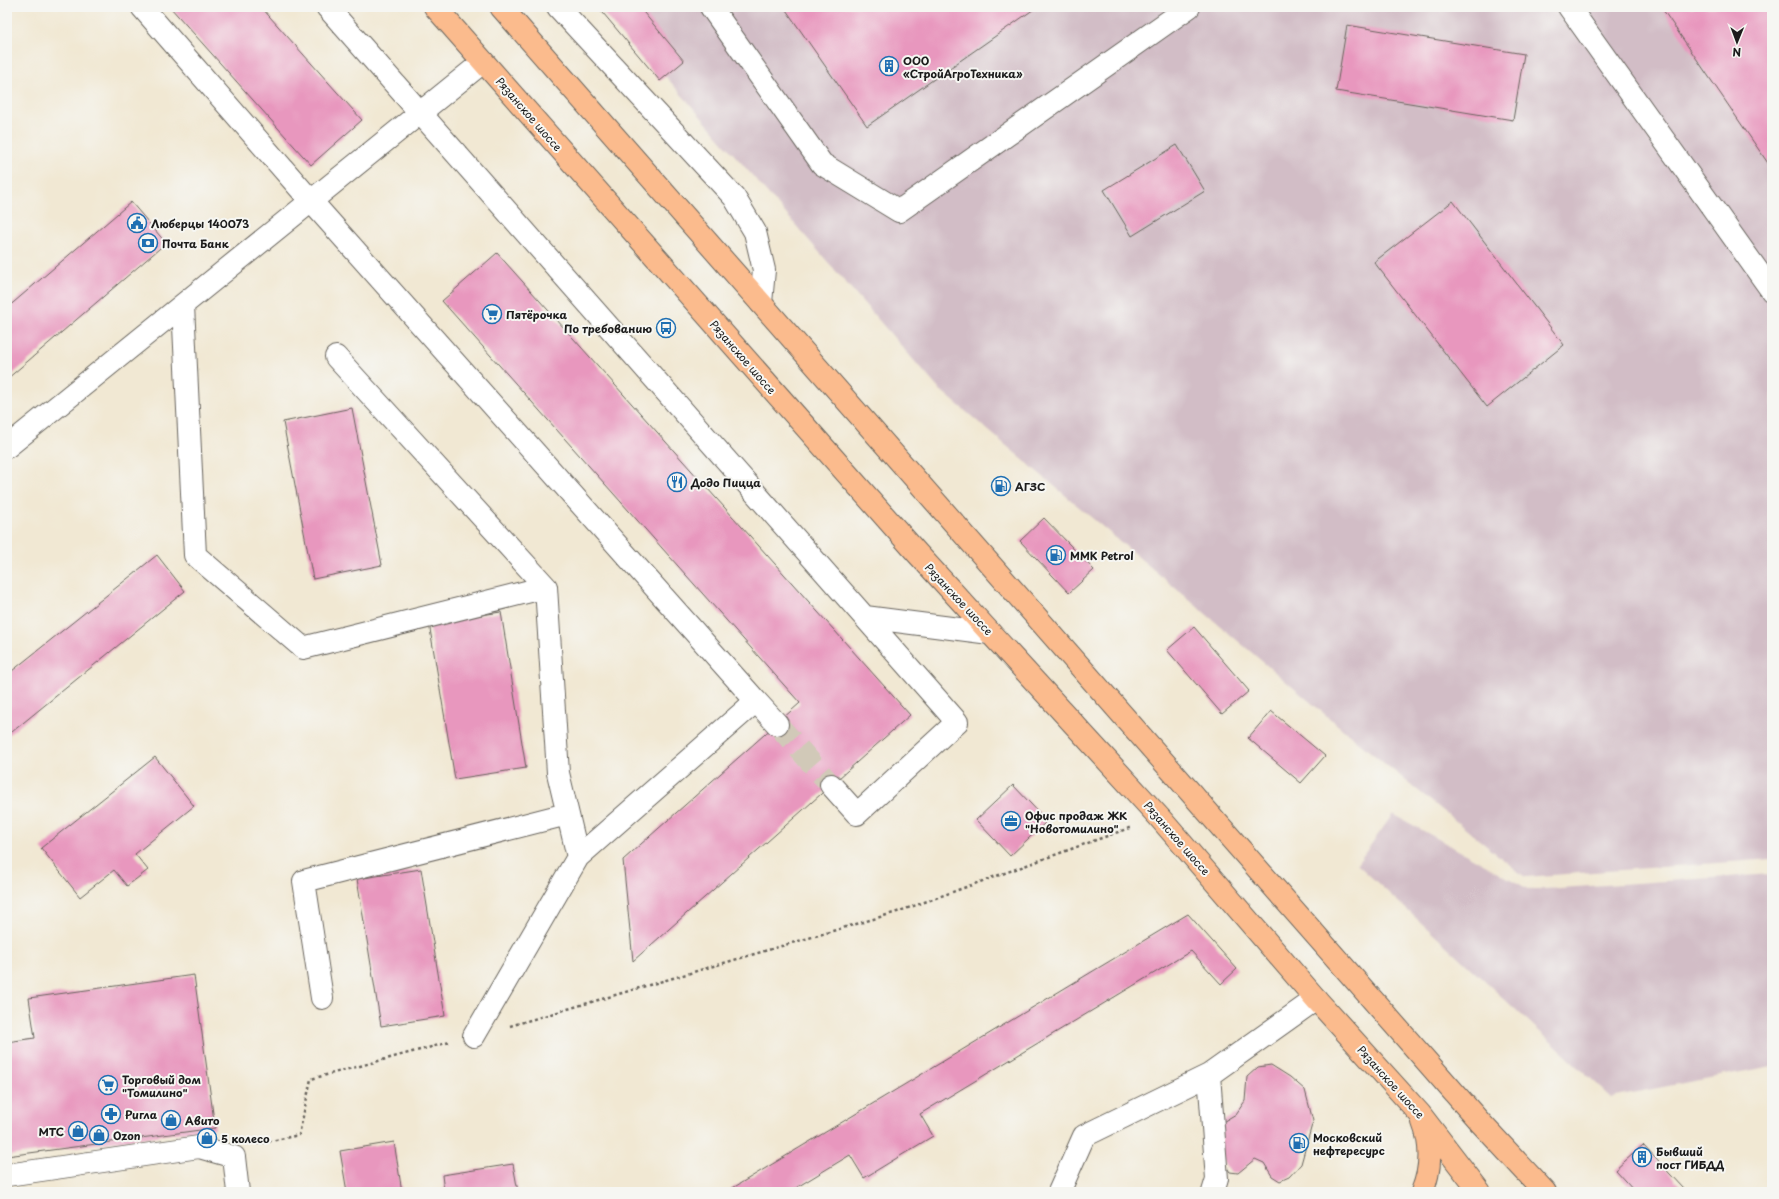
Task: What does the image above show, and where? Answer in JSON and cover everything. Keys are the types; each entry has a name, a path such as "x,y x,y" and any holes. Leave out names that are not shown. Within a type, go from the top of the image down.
{"main road":[{"name":"Рязанское шоссе","path":"435,7 917,553 1159,817 1316,999 1420,1114 1480,1192"},
{"path":"501,7 1479,1121 1545,1192"},
{"path":"1420,1114 1428,1133 1430,1157 1427,1178 1422,1192"}],"lane":[{"path":"142,7 311,200 777,724"},
{"path":"327,7 958,722 857,814 831,785"},
{"path":"558,7 734,197 755,232 764,270 761,304"},
{"path":"711,7 822,164 899,211 1189,7"},
{"path":"1569,7 1772,291"},
{"path":"7,447 483,62"},
{"path":"183,305 195,555 303,648 546,587"},
{"path":"336,357 546,587 558,773 578,856"},
{"path":"865,617 990,633"},
{"path":"474,1036 578,856 756,701"},
{"path":"322,998 304,881 567,814"},
{"path":"1059,1192 1084,1136 1209,1075 1316,999"},
{"path":"1209,1075 1217,1179 1213,1192"},
{"path":"7,1175 199,1147 234,1157 238,1192"}],"path":[{"path":"234,1157 227,1151 299,1135 311,1079 474,1036 897,912 1159,817"}],"shaded area":[{"path":"605,7 1772,7 1772,859 1525,877 1353,738 938,388"},
{"path":"1393,814 1530,890 1772,874 1772,1066 1611,1097 1357,864"}],"building":[{"path":"170,7 261,7 362,120 311,165"},
{"path":"598,7 639,7 684,61 660,81"},
{"name":"ООО «СтройАгроТехника»","path":"784,7 1037,7 867,126"},
{"path":"1661,7 1772,7 1772,169"},
{"path":"1347,25 1524,54 1513,120 1336,91"},
{"path":"1177,145 1205,191 1132,236 1104,190"},
{"path":"1453,201 1564,345 1487,407 1374,262"},
{"path":"131,202 166,243 7,379 7,308"},
{"path":"497,253 910,715 633,961 623,860 800,703 442,301"},
{"path":"352,408 382,565 313,579 283,422"},
{"path":"1044,518 1094,570 1069,593 1020,541"},
{"path":"157,555 185,591 7,736 7,675"},
{"path":"501,612 526,768 455,779 429,623"},
{"path":"1194,627 1249,691 1222,714 1167,650"},
{"path":"1271,711 1325,756 1301,783 1248,738"},
{"path":"155,757 194,806 135,854 148,870 127,886 114,870 80,897 41,848"},
{"name":"Офис продаж ЖК \"Новотомилино\"","path":"1013,785 1047,821 1010,856 976,820"},
{"path":"421,869 445,1016 381,1026 357,879"},
{"path":"1188,914 1237,969 1221,984 1191,951 920,1114 933,1136 864,1178 850,1155 789,1192 726,1192"},
{"name":"Торговый дом \"Томилино\"","path":"194,975 215,1128 7,1156 7,1042 35,1038 29,998"},
{"path":"1271,1065 1290,1077 1305,1090 1313,1121 1301,1164 1289,1177 1280,1181 1272,1176 1264,1163 1255,1159 1238,1173 1230,1172 1221,1159 1221,1123 1236,1114 1245,1101 1247,1077 1258,1067"},
{"path":"394,1142 402,1192 347,1192 340,1151"},
{"name":"Бывший пост ГИБДД","path":"1643,1145 1684,1189 1681,1192 1635,1192 1615,1170"},
{"path":"513,1164 518,1192 444,1192 442,1175"}],"tunnel":[{"path":"777,724 831,785"}],"place":[{"name":"ООО «СтройАгроТехника»","path":"889,66"},
{"name":"Люберцы 140073","path":"137,223"},
{"name":"Почта Банк","path":"148,243"},
{"name":"Пятёрочка","path":"492,314"},
{"name":"По требованию","path":"666,328"},
{"name":"Додо Пицца","path":"677,482"},
{"name":"АГЗС","path":"1001,486"},
{"name":"MMK Petrol","path":"1056,555"},
{"name":"Офис продаж ЖК \"Новотомилино\"","path":"1011,821"},
{"name":"Торговый дом \"Томилино\"","path":"108,1085"},
{"name":"Ригла","path":"111,1114"},
{"name":"Авито","path":"171,1120"},
{"name":"МТС","path":"78,1131"},
{"name":"Ozon","path":"99,1135"},
{"name":"5 колесо","path":"207,1138"},
{"name":"Московский нефтересурс","path":"1299,1143"},
{"name":"Бывший пост ГИБДД","path":"1642,1157"}]}
